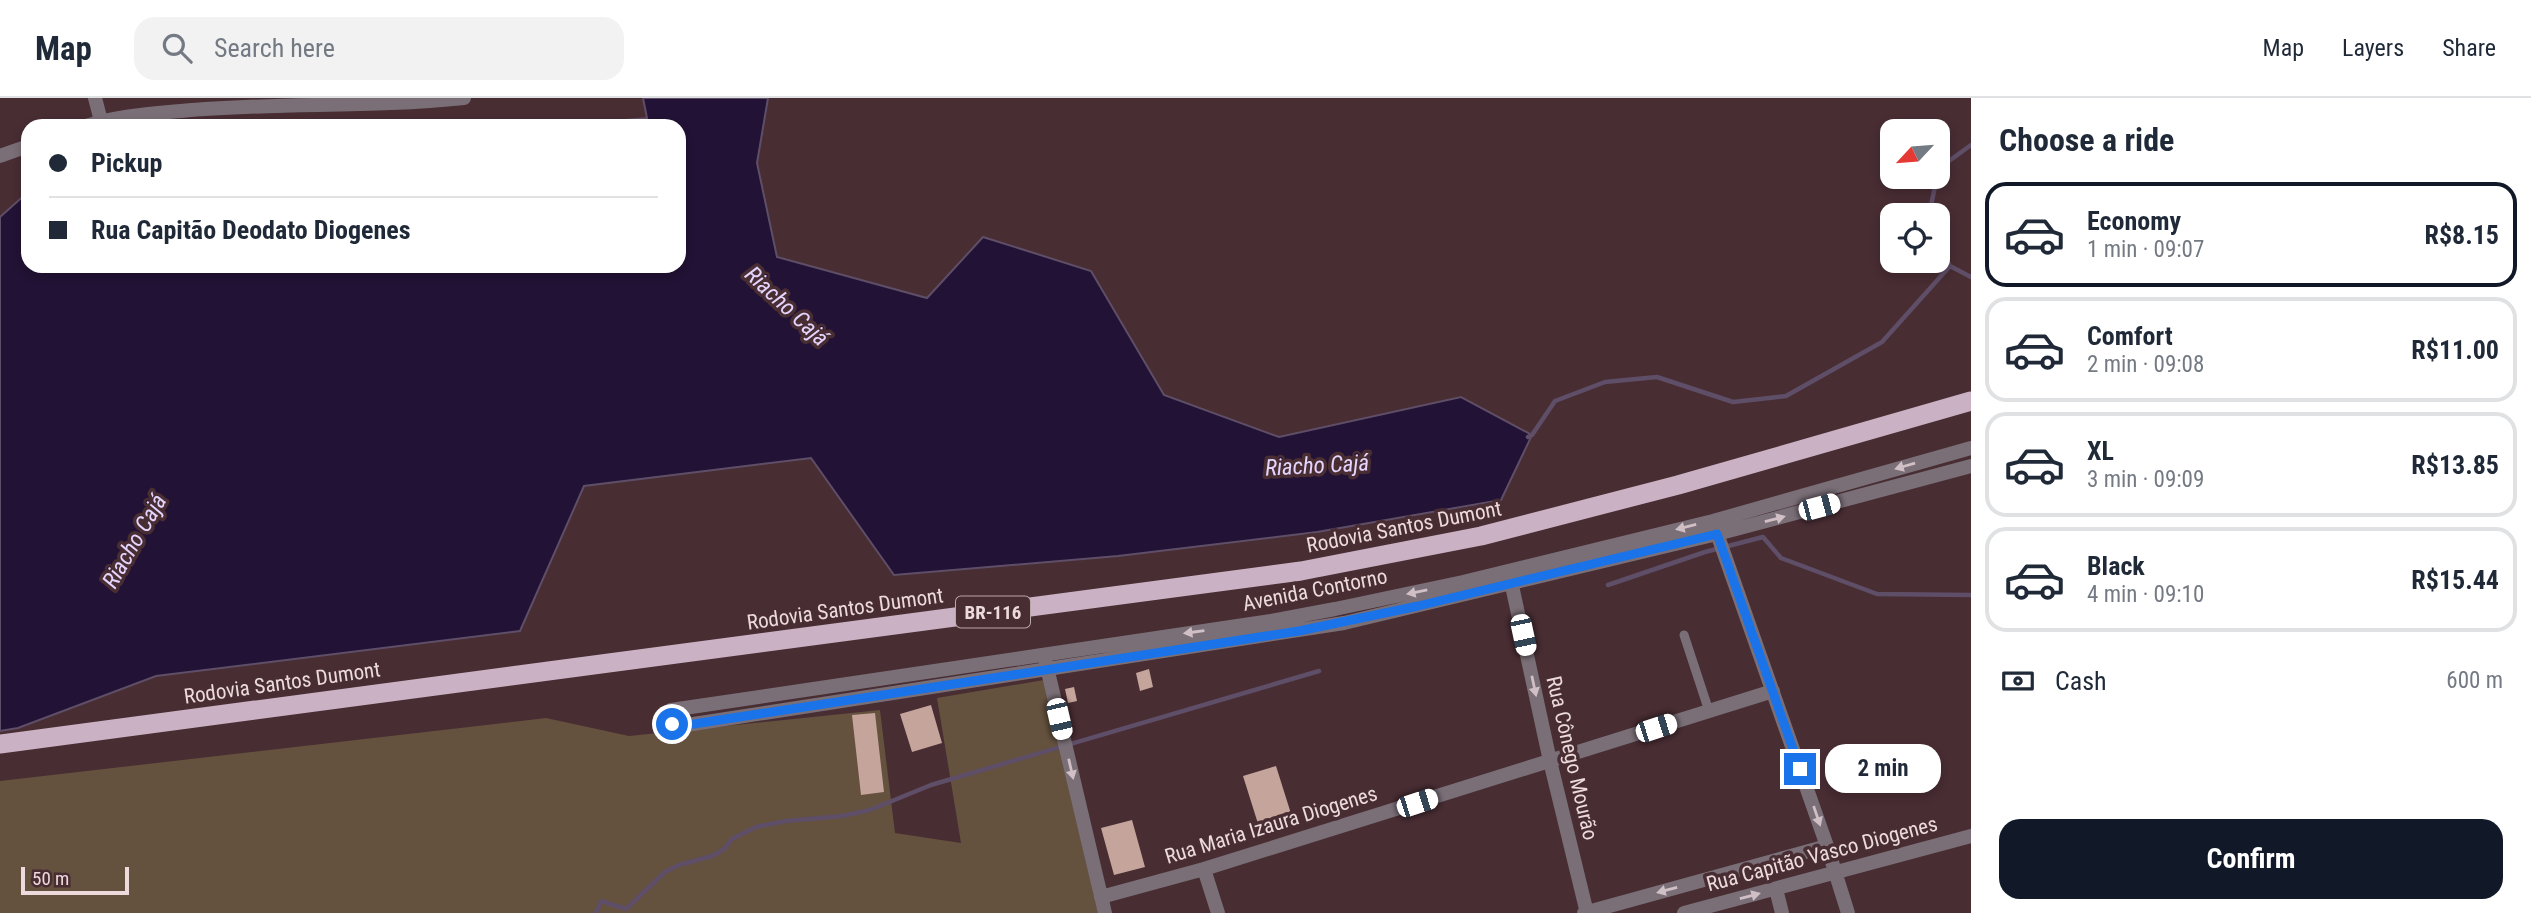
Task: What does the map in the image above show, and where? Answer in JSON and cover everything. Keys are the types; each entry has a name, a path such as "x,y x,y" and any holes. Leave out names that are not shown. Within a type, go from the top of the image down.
{"highway":[{"name":"Rodovia Santos Dumont","path":"0,744 1301,571 1481,536 1678,485 1971,401"}],"street":[{"path":"95,98 100,119"},
{"path":"111,119 233,102 464,98"},
{"path":"0,156 21,148"},
{"path":"1715,528 1971,448"},
{"path":"1046,662 855,699 674,727 670,713 671,710 853,683 1299,631 1971,466"},
{"path":"1715,528 1848,913"},
{"name":"Rua Cônego Mourão","path":"1511,578 1586,913"},
{"path":"1046,662 1105,913"},
{"path":"853,683 855,699"},
{"name":"Rua Maria Izaura Diogenes","path":"1101,897 1204,869 1773,691"},
{"name":"Rua Capitão Vasco Diogenes","path":"1684,913 1971,836"},
{"name":"Rua Capitão Vasco Diogenes","path":"1586,913 1827,846"},
{"path":"1204,869 1218,913"},
{"path":"1776,889 1782,913"}],"lane":[{"path":"1684,635 1709,711"}],"shaded area":[{"path":"1044,680 1098,913 0,913 0,781 546,718 629,736 880,710 895,833 961,843 937,698"}],"water":[{"path":"643,98 768,98 757,163 777,257 927,298 983,237 1091,271 1164,395 1279,437 1461,397 1532,435 1501,500 1317,532 1118,556 894,575 811,458 584,486 520,631 156,676 18,728 0,731 0,217 21,198 21,273 686,273 686,119 636,119 647,118"}],"building":[{"path":"1149,669 1153,687 1140,691 1136,673"},
{"path":"1074,687 1077,701 1068,703 1065,689"},
{"path":"931,705 942,743 912,752 900,714"},
{"path":"875,713 884,792 861,795 852,715"},
{"path":"1276,766 1293,820 1260,830 1243,776"},
{"path":"1132,820 1145,867 1114,875 1101,828"}],"waterway":[{"name":"Riacho Cajá","path":"1950,160 1971,145"},
{"name":"Riacho Cajá","path":"1932,203 1934,189"},
{"name":"Riacho Cajá","path":"1950,266 1971,277"},
{"name":"Riacho Cajá","path":"1528,437 1555,401 1605,382 1657,377 1733,402 1786,396 1882,342 1944,273"},
{"name":"Riacho Cajá","path":"1608,585 1705,552 1763,537 1781,558 1877,594 1971,595"},
{"name":"Riacho Cajá","path":"596,913 601,901 626,909 665,872 679,865 712,856 724,849 732,839 756,827 870,810 931,785 1319,671"}],"route":[{"path":"672,724 674,727 1344,623 1717,534 1800,769"}]}
